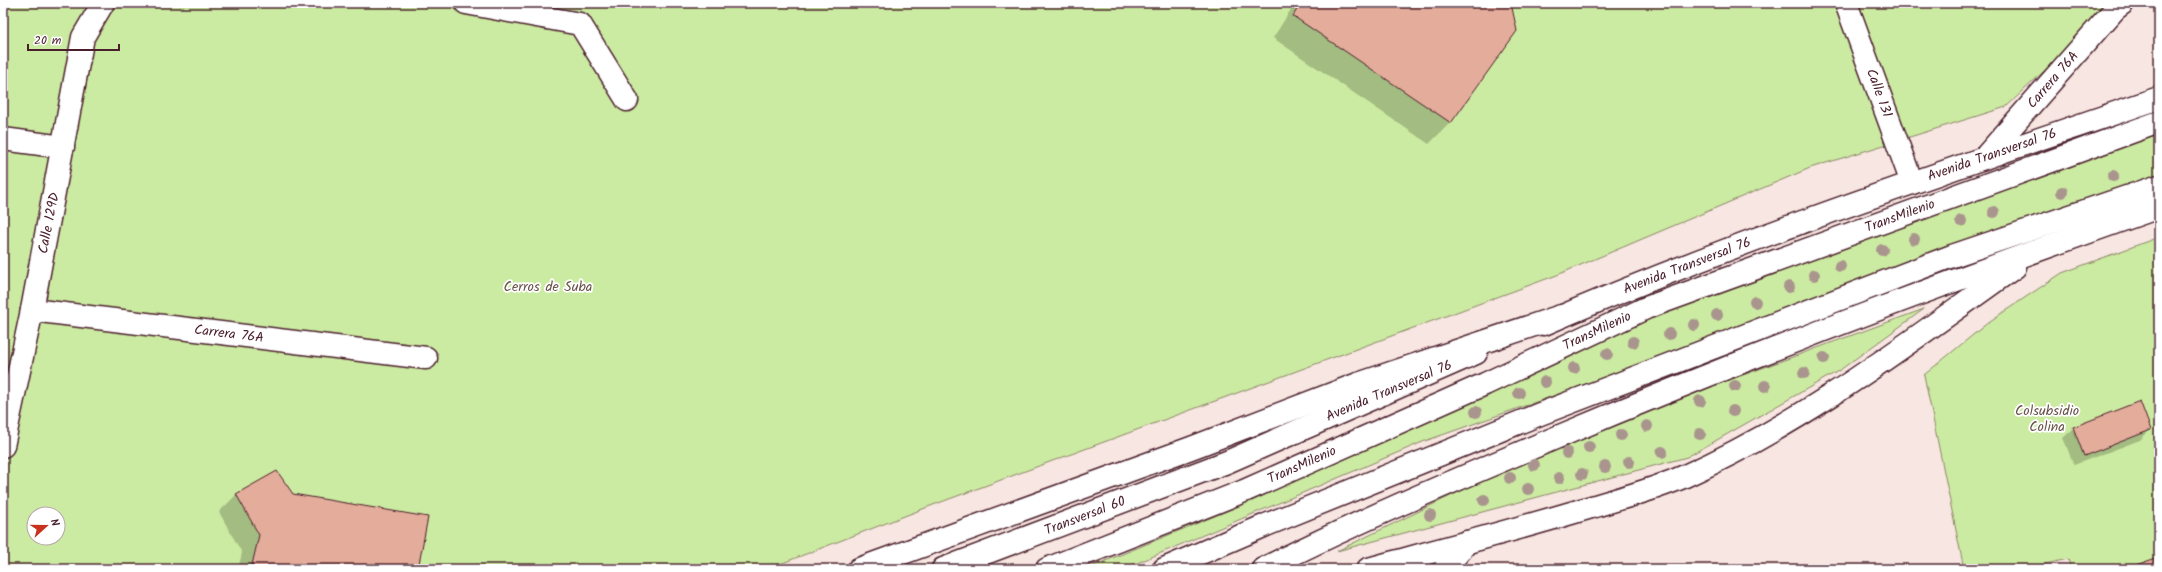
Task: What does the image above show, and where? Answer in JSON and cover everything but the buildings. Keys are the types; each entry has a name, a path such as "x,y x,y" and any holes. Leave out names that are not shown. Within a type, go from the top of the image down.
{"main road":[{"name":"Calle 129D","path":"3,446 32,310 83,37 103,3"},
{"path":"466,3 580,24 627,100"},
{"name":"Calle 131","path":"1846,3 1912,183"},
{"name":"Carrera 76A","path":"1984,158 2110,15 2123,3"},
{"name":"Avenida Transversal 76","path":"1227,462 1561,316 1652,278 1912,183 2159,98"},
{"name":"TransMilenio","path":"1047,569 1244,491 1485,384 1646,308 2159,122"},
{"path":"3,139 63,147"},
{"path":"1164,569 1266,525 1540,414 1952,256 2159,186"},
{"path":"1263,569 1460,478 1678,386 2039,250 2159,207"},
{"path":"1368,569 1468,542 1647,490 1720,460 1774,430 1852,382 2039,250"},
{"name":"Carrera 76A","path":"32,310 426,358"},
{"path":"859,569 1191,448 1358,384 1561,316"},
{"name":"Transversal 60","path":"943,569 1227,462"},
{"path":"1446,569 1468,542"}],"green space":[{"name":"Cerros de Suba","path":"3,3 2116,3 2006,107 1810,168 1557,275 933,505 767,569 3,569"},
{"path":"2159,130 2159,177 1890,271 1604,378 1425,441 1123,569 1086,569 1256,499 1632,321"},
{"name":"Colsubsidio Colina","path":"2159,237 2159,569 2071,569 2068,559 2023,569 1964,569 1924,375 1990,321 2062,273"},
{"path":"1924,309 1840,370 1687,457 1337,551 1506,469 1710,387"}]}
